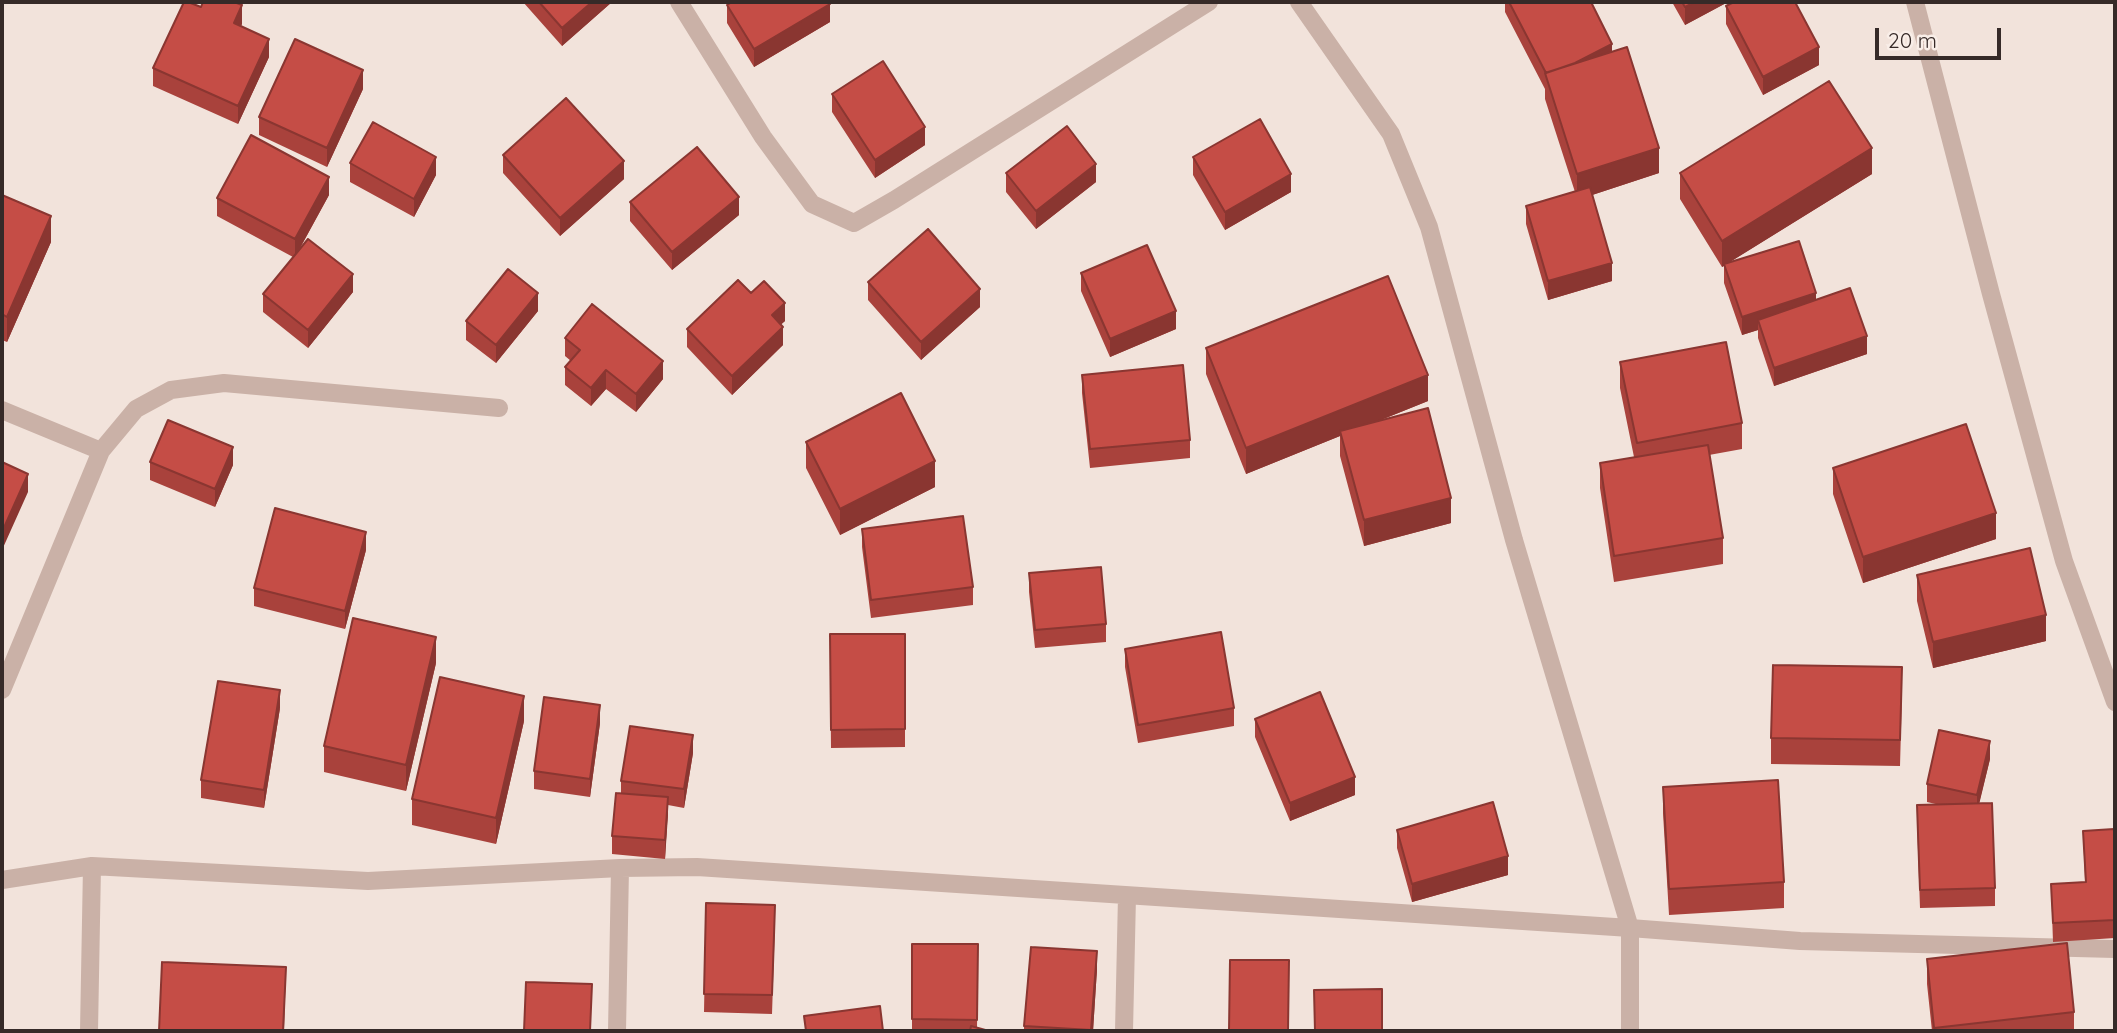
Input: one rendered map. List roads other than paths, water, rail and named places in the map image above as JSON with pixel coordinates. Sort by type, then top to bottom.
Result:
[{"type":"street","points":[[679,2],[763,137],[812,204],[854,223],[1209,2]]},
{"type":"street","points":[[1298,2],[1391,134],[1429,228],[1514,540],[1630,928],[1630,1031]]},
{"type":"street","points":[[1915,2],[2064,561],[2115,702]]},
{"type":"street","points":[[2,690],[101,451],[136,409],[171,390],[223,383],[499,408]]},
{"type":"street","points":[[2,410],[101,451]]},
{"type":"street","points":[[2,880],[92,866],[369,881],[620,868],[697,867],[1630,928],[1800,942],[2115,949]]},
{"type":"street","points":[[89,1031],[92,866]]},
{"type":"street","points":[[617,1031],[620,868]]},
{"type":"street","points":[[1124,1031],[1127,896]]}]
